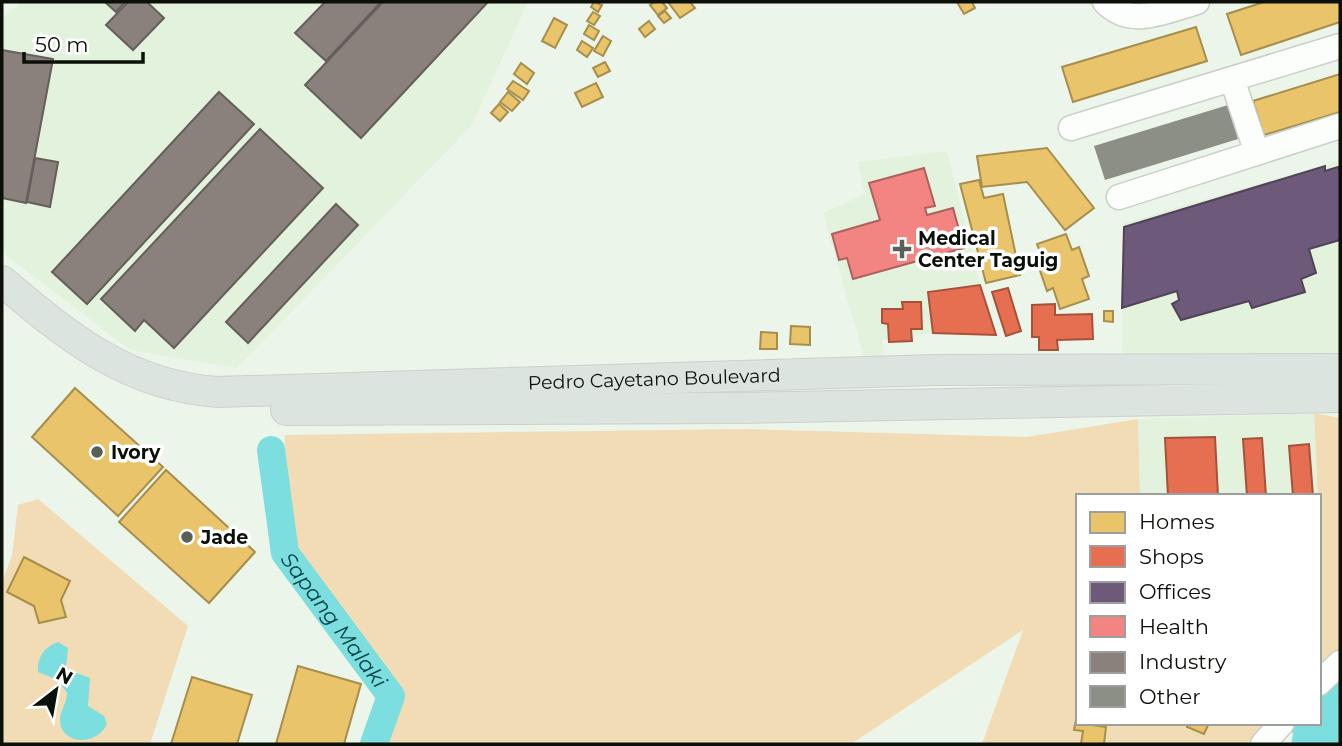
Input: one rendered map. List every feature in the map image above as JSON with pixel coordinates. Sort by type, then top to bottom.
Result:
[{"type":"main road","name":"Pedro Cayetano Boulevard","points":[[2,281],[113,364],[169,385],[199,391],[877,372],[1340,369]]},
{"type":"main road","name":"Pedro Cayetano Boulevard","points":[[2,302],[113,383],[147,397],[201,409],[878,405],[1340,397]]},
{"type":"main road","points":[[877,372],[878,405]]},
{"type":"street","points":[[1105,2],[1122,16],[1141,18],[1197,2]]},
{"type":"street","points":[[1071,128],[1340,46]]},
{"type":"street","points":[[1232,79],[1258,153]]},
{"type":"street","points":[[1119,197],[1340,126]]},
{"type":"street","points":[[1321,681],[1340,663]]},
{"type":"street","points":[[1263,744],[1280,725]]},
{"type":"shaded area","points":[[21,2],[528,2],[472,125],[237,368],[130,350],[2,252],[2,19]]},
{"type":"shaded area","name":"Medical Center Taguig","points":[[947,151],[980,285],[928,292],[933,333],[882,340],[884,356],[864,357],[823,213],[865,194],[858,162]]},
{"type":"shaded area","points":[[1340,160],[1340,355],[1122,355],[1124,223]]},
{"type":"shaded area","points":[[1314,413],[1318,494],[1140,494],[1138,419]]},
{"type":"shaded area","points":[[1314,413],[1340,418],[1340,652],[1321,671],[1321,494],[1318,494]]},
{"type":"shaded area","points":[[1138,419],[1140,494],[1076,494],[1076,725],[1266,725],[1246,744],[982,744],[1023,630],[851,744],[385,744],[400,692],[291,538],[284,496],[285,435],[748,429],[1027,437]]},
{"type":"shaded area","points":[[38,499],[188,626],[150,744],[2,744],[2,582],[12,556],[18,505]]},
{"type":"water","points":[[58,642],[68,648],[66,669],[90,678],[88,706],[104,716],[107,724],[96,736],[88,739],[80,740],[66,735],[60,720],[67,693],[58,680],[38,672],[42,653]]},
{"type":"water","points":[[1340,676],[1340,744],[1291,744],[1293,734],[1290,725],[1321,725],[1321,690]]},
{"type":"building: Homes","points":[[594,2],[602,5],[598,12],[591,7]]},
{"type":"building: Homes","points":[[662,2],[667,8],[658,15],[650,5]]},
{"type":"building: Homes","points":[[668,2],[690,2],[695,8],[680,18]]},
{"type":"building: Homes","points":[[957,2],[972,2],[975,8],[964,14]]},
{"type":"building: Homes","points":[[1264,2],[1340,2],[1340,22],[1241,55],[1227,14]]},
{"type":"building: Homes","points":[[665,11],[671,18],[664,23],[658,16]]},
{"type":"building: Homes","points":[[593,12],[600,16],[594,25],[587,21]]},
{"type":"building: Homes","points":[[554,18],[567,25],[555,48],[542,41]]},
{"type":"building: Homes","points":[[649,21],[655,29],[645,37],[639,29]]},
{"type":"building: Homes","points":[[589,25],[599,31],[594,40],[584,34]]},
{"type":"building: Homes","points":[[1196,27],[1207,61],[1073,102],[1062,67]]},
{"type":"building: Homes","points":[[603,36],[611,41],[603,56],[594,51]]},
{"type":"building: Homes","points":[[582,41],[593,48],[587,57],[577,50]]},
{"type":"building: Homes","points":[[605,62],[610,71],[598,77],[593,68]]},
{"type":"building: Homes","points":[[521,63],[534,73],[527,84],[514,74]]},
{"type":"building: Homes","points":[[1340,74],[1340,112],[1264,135],[1253,101]]},
{"type":"building: Homes","points":[[513,81],[529,91],[523,100],[507,89]]},
{"type":"building: Homes","points":[[596,83],[603,97],[582,107],[575,93]]},
{"type":"building: Homes","points":[[508,92],[520,102],[512,111],[500,102]]},
{"type":"building: Homes","points":[[499,104],[508,112],[500,121],[491,113]]},
{"type":"building: Homes","points":[[1047,148],[1094,208],[1065,230],[1027,182],[982,187],[977,156]]},
{"type":"building: Homes","points":[[979,180],[984,198],[1003,194],[1020,275],[986,283],[960,184]]},
{"type":"building: Homes","points":[[1066,234],[1072,250],[1079,247],[1089,276],[1082,279],[1089,299],[1060,309],[1053,288],[1047,291],[1037,262],[1043,260],[1037,244]]},
{"type":"building: Homes","points":[[1104,311],[1113,311],[1113,322],[1104,321]]},
{"type":"building: Homes","points":[[791,326],[810,327],[810,345],[790,344]]},
{"type":"building: Homes","points":[[761,332],[777,333],[777,349],[760,349]]},
{"type":"building: Homes","name":"Ivory","points":[[75,388],[163,467],[118,516],[32,437]]},
{"type":"building: Homes","name":"Jade","points":[[166,470],[255,552],[209,603],[119,522]]},
{"type":"building: Homes","points":[[24,557],[70,581],[61,600],[66,617],[39,623],[34,606],[7,592]]},
{"type":"building: Homes","points":[[298,666],[361,684],[344,744],[276,744]]},
{"type":"building: Homes","points":[[192,677],[252,695],[237,744],[171,744]]},
{"type":"building: Homes","points":[[1076,720],[1076,725],[1106,727],[1104,744],[1081,744],[1083,731],[1074,730]]},
{"type":"building: Homes","points":[[1188,725],[1208,725],[1204,734]]},
{"type":"building: Shops","points":[[980,285],[996,335],[933,333],[928,292]]},
{"type":"building: Shops","points":[[1008,288],[1021,331],[1006,336],[992,292]]},
{"type":"building: Shops","points":[[902,302],[921,302],[922,329],[911,329],[912,341],[889,342],[888,324],[882,323],[882,309],[903,309]]},
{"type":"building: Shops","points":[[1055,304],[1055,315],[1092,314],[1093,339],[1057,340],[1058,350],[1039,350],[1039,337],[1032,337],[1032,305]]},
{"type":"building: Shops","points":[[1215,437],[1218,494],[1168,494],[1165,438]]},
{"type":"building: Shops","points":[[1262,438],[1266,494],[1247,494],[1243,439]]},
{"type":"building: Shops","points":[[1309,444],[1313,494],[1293,494],[1289,446]]},
{"type":"building: Offices","points":[[1325,166],[1325,171],[1338,167],[1340,174],[1340,240],[1309,249],[1316,273],[1301,279],[1305,292],[1252,308],[1249,301],[1181,320],[1172,304],[1179,300],[1177,291],[1122,308],[1124,227]]},
{"type":"building: Health","points":[[924,168],[935,206],[925,208],[927,215],[953,208],[964,248],[853,279],[847,258],[839,260],[832,234],[880,220],[869,183]]},
{"type":"building: Industry","points":[[105,2],[125,2],[116,12]]},
{"type":"building: Industry","points":[[128,2],[147,2],[164,18],[133,50],[106,25]]},
{"type":"building: Industry","points":[[325,2],[381,2],[326,61],[295,33]]},
{"type":"building: Industry","points":[[383,2],[488,2],[361,138],[305,85]]},
{"type":"building: Industry","points":[[2,50],[53,59],[26,203],[2,198]]},
{"type":"building: Industry","points":[[219,92],[254,124],[87,304],[52,272]]},
{"type":"building: Industry","points":[[260,129],[323,188],[174,348],[144,320],[135,331],[101,299]]},
{"type":"building: Industry","points":[[35,158],[58,162],[50,207],[27,202]]},
{"type":"building: Industry","points":[[336,204],[358,225],[248,343],[226,322]]},
{"type":"building: Other","points":[[1228,105],[1238,139],[1105,180],[1094,146]]},
{"type":"waterway","name":"Sapang Malaki","points":[[271,450],[285,553],[391,696],[374,744]]},
{"type":"place","name":"Medical Center Taguig","points":[[902,249]]},
{"type":"place","name":"Ivory","points":[[97,452]]},
{"type":"place","name":"Jade","points":[[187,537]]}]
